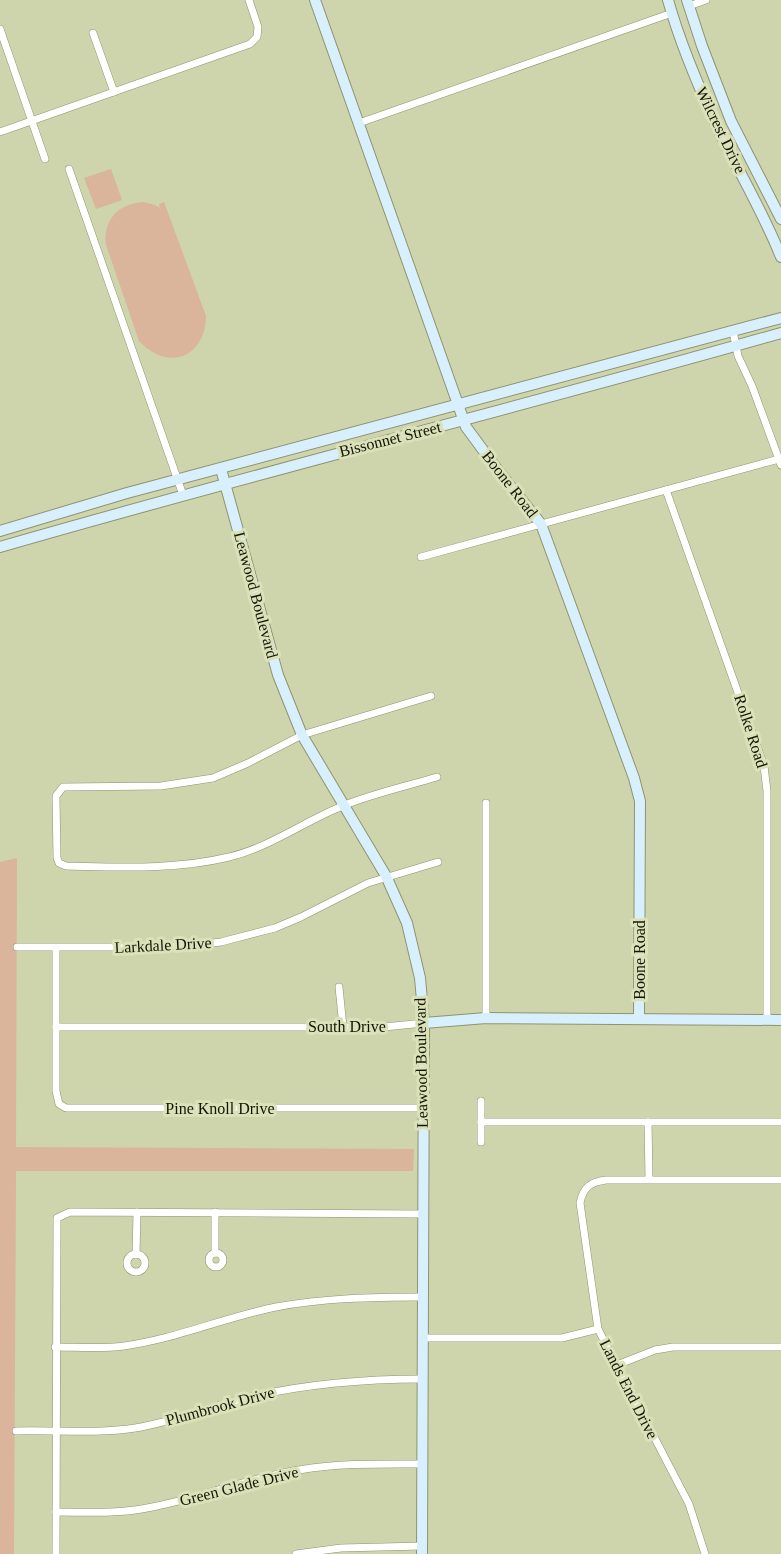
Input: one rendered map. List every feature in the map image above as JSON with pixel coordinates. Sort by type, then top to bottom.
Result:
[{"type":"street","points":[[0,132],[250,44],[257,37],[258,27],[249,0]]},
{"type":"street","name":"Boone Road","points":[[315,0],[463,420],[500,473],[541,524],[634,778],[640,801],[639,1018]]},
{"type":"street","name":"Wilcrest Drive","points":[[668,0],[718,129],[767,221],[781,257]]},
{"type":"street","points":[[688,3],[706,0]]},
{"type":"street","name":"Wilcrest Drive","points":[[688,3],[731,121],[780,216]]},
{"type":"street","points":[[359,123],[672,13],[681,11],[687,15],[698,42],[702,46]]},
{"type":"street","points":[[0,29],[45,159]]},
{"type":"street","points":[[93,33],[114,92]]},
{"type":"street","points":[[702,90],[717,86]]},
{"type":"street","points":[[732,154],[749,155]]},
{"type":"street","points":[[69,169],[183,495]]},
{"type":"street","points":[[767,221],[780,216]]},
{"type":"street","name":"Bissonnet Street","points":[[0,531],[179,480],[781,318]]},
{"type":"street","points":[[421,557],[666,490],[780,462],[735,346],[733,331]]},
{"type":"street","name":"Bissonnet Street","points":[[0,547],[225,483],[781,333]]},
{"type":"street","points":[[668,348],[671,364]]},
{"type":"street","name":"Leawood Boulevard","points":[[221,469],[278,675],[302,735],[386,876],[407,923],[420,978],[424,1023],[422,1550]]},
{"type":"street","name":"Rolke Road","points":[[666,490],[764,766],[767,791],[767,1020]]},
{"type":"street","points":[[69,510],[75,525]]},
{"type":"street","points":[[431,696],[302,735],[213,778],[161,786],[63,787],[56,796],[57,858],[66,866],[94,867],[182,865],[232,856],[271,842],[345,805],[437,777]]},
{"type":"street","points":[[486,803],[486,1018]]},
{"type":"street","name":"Larkdale Drive","points":[[17,947],[189,946],[220,942],[275,928],[368,883],[438,862]]},
{"type":"street","name":"Pine Knoll Drive","points":[[56,948],[56,1098],[59,1104],[66,1108],[422,1108]]},
{"type":"street","points":[[339,987],[343,1027]]},
{"type":"street","name":"South Drive","points":[[56,1027],[384,1027],[486,1018],[781,1020]]},
{"type":"street","points":[[481,1101],[481,1142]]},
{"type":"street","points":[[481,1122],[781,1122]]},
{"type":"street","points":[[648,1122],[649,1179],[781,1180]]},
{"type":"street","name":"Lands End Drive","points":[[649,1179],[606,1180],[591,1183],[585,1188],[580,1203],[598,1329],[688,1504],[705,1554]]},
{"type":"street","points":[[56,1554],[56,1226],[60,1215],[69,1212],[422,1214]]},
{"type":"street","points":[[136,1255],[137,1212]]},
{"type":"street","points":[[215,1212],[215,1253]]},
{"type":"street","points":[[55,1347],[124,1346],[259,1311],[311,1301],[357,1297],[422,1297]]},
{"type":"street","points":[[422,1338],[562,1338],[598,1329]]},
{"type":"street","points":[[617,1365],[655,1350],[673,1347],[781,1347]]},
{"type":"street","name":"Plumbrook Drive","points":[[16,1431],[106,1430],[137,1427],[254,1396],[320,1384],[423,1379]]},
{"type":"street","name":"Green Glade Drive","points":[[56,1512],[140,1510],[258,1478],[316,1467],[350,1464],[423,1464]]},
{"type":"street","points":[[296,1554],[358,1547],[422,1550]]},
{"type":"shaded area","points":[[111,169],[122,200],[96,209],[84,178]]},
{"type":"shaded area","points":[[143,202],[160,208],[159,204],[164,202],[206,316],[199,342],[192,351],[183,356],[173,358],[162,356],[150,351],[139,341],[106,245],[107,228],[114,215],[126,206]]},
{"type":"shaded area","points":[[17,858],[16,1147],[414,1149],[413,1171],[16,1171],[14,1554],[0,1554],[0,862]]}]
